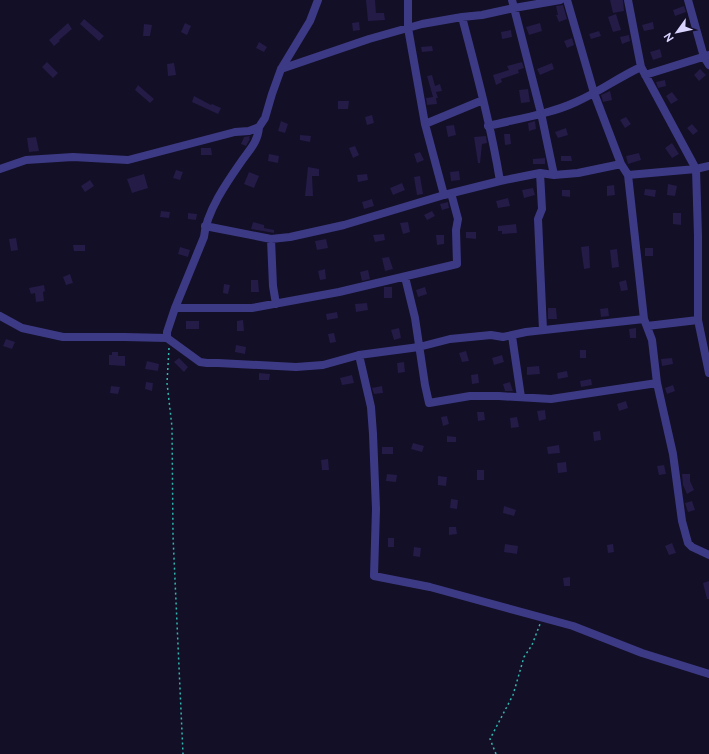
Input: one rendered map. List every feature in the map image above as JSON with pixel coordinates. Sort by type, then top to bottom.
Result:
[{"type":"street","points":[[168,339],[168,332],[175,308],[204,237],[205,226],[225,185],[258,137],[259,127],[265,118],[281,69],[310,21],[318,0]]},
{"type":"street","points":[[175,308],[252,308],[339,292],[457,264],[456,230],[458,219],[447,194],[425,124],[408,28],[408,0]]},
{"type":"street","points":[[281,69],[369,39],[408,28],[462,17],[482,16],[513,4],[560,0]]},
{"type":"street","points":[[567,0],[594,93],[621,164],[628,174],[645,322],[652,340],[657,383],[673,454],[682,521],[688,544],[709,555]]},
{"type":"street","points":[[628,0],[643,71],[696,169],[698,320],[709,373]]},
{"type":"street","points":[[688,0],[709,65]]},
{"type":"street","points":[[513,4],[541,113],[554,175]]},
{"type":"street","points":[[462,17],[495,150],[500,181]]},
{"type":"street","points":[[488,126],[575,103],[624,75],[706,56]]},
{"type":"street","points":[[425,124],[483,100]]},
{"type":"street","points":[[0,169],[26,160],[73,157],[128,160],[236,132],[249,131],[259,127]]},
{"type":"street","points":[[205,226],[270,239],[290,237],[344,225],[447,194],[500,181],[540,173],[554,175],[621,164]]},
{"type":"street","points":[[628,174],[696,169],[709,166]]},
{"type":"street","points":[[540,173],[542,209],[538,219],[543,330]]},
{"type":"street","points":[[270,239],[273,286],[276,304]]},
{"type":"street","points":[[405,277],[415,318],[429,403],[470,396],[551,399],[657,383]]},
{"type":"street","points":[[0,316],[22,328],[63,337],[168,339],[200,362],[296,367],[323,365],[359,355],[419,347],[450,339],[491,335],[503,337],[543,330],[645,322],[698,320]]},
{"type":"street","points":[[512,336],[521,397]]},
{"type":"street","points":[[359,355],[371,407],[376,510],[374,576],[430,586],[573,626],[642,654],[709,674]]},
{"type":"path","points":[[168,339],[167,383],[172,427],[173,536],[183,754]]},
{"type":"path","points":[[496,754],[490,739],[513,695],[524,657],[532,645],[542,618]]},
{"type":"building","points":[[366,0],[375,0],[376,13],[384,13],[385,20],[368,21]]},
{"type":"building","points":[[610,0],[623,0],[624,11],[613,13]]},
{"type":"building","points":[[563,5],[567,19],[559,22],[556,15],[558,15],[556,6]]},
{"type":"building","points":[[684,6],[686,12],[675,16],[673,10]]},
{"type":"building","points":[[616,14],[621,30],[613,32],[608,17]]},
{"type":"building","points":[[84,19],[104,36],[99,41],[80,24]]},
{"type":"building","points":[[359,22],[360,30],[353,31],[352,23]]},
{"type":"building","points":[[653,22],[654,29],[644,31],[642,25]]},
{"type":"building","points":[[68,23],[72,29],[54,46],[49,40]]},
{"type":"building","points":[[185,23],[191,26],[187,35],[181,32]]},
{"type":"building","points":[[540,23],[542,31],[529,35],[526,27]]},
{"type":"building","points":[[144,24],[152,25],[150,36],[143,36]]},
{"type":"building","points":[[511,30],[512,37],[502,39],[501,32]]},
{"type":"building","points":[[599,31],[601,36],[591,39],[589,34]]},
{"type":"building","points":[[629,35],[630,41],[622,44],[620,37]]},
{"type":"building","points":[[572,38],[574,45],[567,48],[564,41]]},
{"type":"building","points":[[259,42],[267,47],[264,52],[256,48]]},
{"type":"building","points":[[432,46],[433,51],[422,52],[421,47]]},
{"type":"building","points":[[660,49],[662,57],[653,60],[650,52]]},
{"type":"building","points":[[47,62],[58,73],[53,78],[42,67]]},
{"type":"building","points":[[522,62],[524,68],[518,70],[519,73],[501,79],[502,82],[496,85],[493,75],[509,70],[507,66]]},
{"type":"building","points":[[174,63],[176,75],[168,76],[167,64]]},
{"type":"building","points":[[552,63],[554,69],[540,75],[537,69]]},
{"type":"building","points":[[700,69],[706,75],[699,81],[694,75]]},
{"type":"building","points":[[432,75],[435,86],[440,84],[442,91],[436,92],[438,98],[436,98],[437,104],[427,105],[426,98],[433,97],[427,76]]},
{"type":"building","points":[[665,80],[666,86],[658,88],[656,82]]},
{"type":"building","points":[[138,85],[154,99],[150,103],[135,90]]},
{"type":"building","points":[[528,89],[530,102],[521,103],[519,90]]},
{"type":"building","points":[[610,91],[612,100],[603,102],[601,95]]},
{"type":"building","points":[[672,92],[678,100],[671,104],[666,96]]},
{"type":"building","points":[[194,96],[211,105],[212,104],[221,108],[218,114],[192,102]]},
{"type":"building","points":[[338,101],[349,101],[348,109],[338,109]]},
{"type":"building","points":[[372,115],[374,123],[367,125],[365,117]]},
{"type":"building","points":[[626,117],[631,124],[625,128],[620,120]]},
{"type":"building","points":[[281,121],[288,124],[285,133],[278,131]]},
{"type":"building","points":[[535,121],[536,129],[529,131],[528,123]]},
{"type":"building","points":[[692,124],[698,131],[693,135],[687,128]]},
{"type":"building","points":[[454,125],[456,135],[448,137],[446,126]]},
{"type":"building","points":[[566,128],[568,135],[558,138],[555,132]]},
{"type":"building","points":[[504,134],[510,134],[511,144],[505,145]]},
{"type":"building","points":[[300,135],[311,136],[310,142],[300,140]]},
{"type":"building","points":[[250,136],[246,146],[241,144],[244,137]]},
{"type":"building","points":[[486,136],[487,143],[482,144],[480,163],[478,163],[474,137]]},
{"type":"building","points":[[36,137],[39,151],[29,152],[27,138]]},
{"type":"building","points":[[672,143],[679,154],[672,158],[665,148]]},
{"type":"building","points":[[355,146],[359,155],[353,158],[349,148]]},
{"type":"building","points":[[201,148],[211,148],[212,155],[201,155]]},
{"type":"building","points":[[420,152],[424,160],[417,163],[414,154]]},
{"type":"building","points":[[639,153],[641,160],[628,164],[626,156]]},
{"type":"building","points":[[269,154],[279,156],[278,163],[268,161]]},
{"type":"building","points":[[561,156],[571,156],[572,161],[561,161]]},
{"type":"building","points":[[545,158],[545,164],[533,164],[533,159]]},
{"type":"building","points":[[308,167],[319,169],[319,176],[312,176],[313,196],[305,196]]},
{"type":"building","points":[[176,170],[183,172],[180,180],[173,178]]},
{"type":"building","points":[[459,171],[460,180],[451,181],[450,172]]},
{"type":"building","points":[[249,172],[259,176],[254,188],[244,184]]},
{"type":"building","points":[[144,174],[148,188],[132,193],[127,179]]},
{"type":"building","points":[[367,174],[368,180],[358,182],[357,175]]},
{"type":"building","points":[[420,176],[423,194],[417,195],[414,177]]},
{"type":"building","points":[[90,180],[94,186],[85,192],[81,186]]},
{"type":"building","points":[[402,183],[405,190],[393,195],[390,188]]},
{"type":"building","points":[[668,184],[677,186],[675,196],[667,195]]},
{"type":"building","points":[[614,185],[615,195],[607,196],[607,186]]},
{"type":"building","points":[[533,188],[535,195],[524,198],[522,190]]},
{"type":"building","points":[[645,189],[656,190],[655,197],[644,195]]},
{"type":"building","points":[[562,190],[570,190],[570,197],[562,196]]},
{"type":"building","points":[[508,198],[510,206],[498,208],[496,201]]},
{"type":"building","points":[[372,199],[374,206],[364,209],[362,202]]},
{"type":"building","points":[[448,202],[449,208],[442,210],[440,204]]},
{"type":"building","points":[[161,211],[170,212],[169,218],[160,217]]},
{"type":"building","points":[[432,211],[435,216],[427,220],[424,215]]},
{"type":"building","points":[[188,213],[197,214],[196,220],[188,219]]},
{"type":"building","points":[[673,213],[681,213],[681,225],[673,224]]},
{"type":"building","points":[[253,222],[264,225],[264,228],[274,230],[274,233],[251,229]]},
{"type":"building","points":[[408,222],[410,232],[403,234],[400,223]]},
{"type":"building","points":[[516,224],[517,233],[502,234],[502,231],[498,231],[498,226]]},
{"type":"building","points":[[466,232],[476,232],[476,239],[466,238]]},
{"type":"building","points":[[384,234],[385,240],[375,242],[373,235]]},
{"type":"building","points":[[436,235],[444,235],[444,244],[437,245]]},
{"type":"building","points":[[16,238],[18,250],[11,251],[9,239]]},
{"type":"building","points":[[326,239],[328,248],[317,250],[315,241]]},
{"type":"building","points":[[73,245],[85,245],[85,251],[74,251]]},
{"type":"building","points":[[589,246],[590,268],[584,269],[581,247]]},
{"type":"building","points":[[180,247],[190,250],[188,257],[178,254]]},
{"type":"building","points":[[645,248],[653,248],[653,256],[645,256]]},
{"type":"building","points":[[617,249],[619,267],[612,268],[610,250]]},
{"type":"building","points":[[389,257],[393,269],[385,271],[382,258]]},
{"type":"building","points":[[325,269],[326,279],[320,280],[318,271]]},
{"type":"building","points":[[368,270],[370,279],[362,281],[360,272]]},
{"type":"building","points":[[70,274],[73,283],[66,285],[63,277]]},
{"type":"building","points":[[251,280],[258,280],[259,292],[251,292]]},
{"type":"building","points":[[626,280],[628,290],[621,291],[619,282]]},
{"type":"building","points":[[224,284],[230,285],[228,294],[223,293]]},
{"type":"building","points":[[44,285],[44,301],[36,302],[35,293],[31,294],[29,288]]},
{"type":"building","points":[[384,287],[392,287],[392,298],[384,298]]},
{"type":"building","points":[[425,287],[427,294],[418,297],[416,290]]},
{"type":"building","points":[[367,303],[368,310],[356,312],[355,304]]},
{"type":"building","points":[[548,308],[556,308],[557,319],[548,319]]},
{"type":"building","points":[[608,308],[609,316],[601,317],[600,309]]},
{"type":"building","points":[[337,312],[338,318],[327,320],[326,314]]},
{"type":"building","points":[[243,320],[244,331],[237,331],[237,321]]},
{"type":"building","points":[[186,321],[199,321],[199,329],[186,329]]},
{"type":"building","points":[[399,328],[401,338],[394,340],[391,330]]},
{"type":"building","points":[[636,328],[636,338],[630,338],[629,329]]},
{"type":"building","points":[[334,333],[336,342],[330,343],[328,334]]},
{"type":"building","points":[[6,339],[15,342],[12,349],[3,346]]},
{"type":"building","points":[[236,345],[246,347],[245,354],[235,352]]},
{"type":"building","points":[[580,350],[586,350],[586,358],[580,358]]},
{"type":"building","points":[[466,351],[469,361],[462,362],[459,353]]},
{"type":"building","points":[[112,352],[118,352],[118,356],[125,356],[125,366],[109,365],[109,355],[112,355]]},
{"type":"building","points":[[502,355],[504,362],[494,365],[492,358]]},
{"type":"building","points":[[179,358],[188,367],[184,372],[174,362]]},
{"type":"building","points":[[672,358],[673,364],[662,366],[661,359]]},
{"type":"building","points":[[147,361],[159,364],[158,371],[145,369]]},
{"type":"building","points":[[404,362],[405,372],[398,373],[397,363]]},
{"type":"building","points":[[539,366],[540,374],[527,375],[527,367]]},
{"type":"building","points":[[567,371],[568,377],[558,379],[557,373]]},
{"type":"building","points":[[259,373],[270,374],[269,380],[259,380]]},
{"type":"building","points":[[478,374],[479,383],[472,384],[471,375]]},
{"type":"building","points":[[352,375],[354,383],[342,385],[340,378]]},
{"type":"building","points":[[591,379],[592,385],[581,387],[580,381]]},
{"type":"building","points":[[146,382],[153,383],[152,391],[145,389]]},
{"type":"building","points":[[510,382],[513,391],[505,391],[503,384]]},
{"type":"building","points":[[673,385],[675,391],[667,394],[665,388]]},
{"type":"building","points":[[111,386],[120,387],[118,394],[110,393]]},
{"type":"building","points":[[382,386],[383,393],[374,394],[372,388]]},
{"type":"building","points":[[626,401],[628,408],[619,411],[617,404]]},
{"type":"building","points":[[545,410],[546,419],[539,421],[537,411]]},
{"type":"building","points":[[477,412],[484,412],[485,420],[478,421]]},
{"type":"building","points":[[447,416],[449,424],[443,426],[441,417]]},
{"type":"building","points":[[517,417],[519,427],[511,428],[510,418]]},
{"type":"building","points":[[600,431],[601,440],[594,441],[593,432]]},
{"type":"building","points":[[447,436],[456,437],[456,442],[447,442]]},
{"type":"building","points":[[413,443],[424,446],[422,452],[411,449]]},
{"type":"building","points":[[559,445],[560,453],[548,454],[547,447]]},
{"type":"building","points":[[382,447],[393,447],[393,454],[382,454]]},
{"type":"building","points":[[328,459],[329,470],[322,470],[321,460]]},
{"type":"building","points":[[566,462],[567,472],[558,473],[557,463]]},
{"type":"building","points":[[664,465],[666,474],[659,475],[657,466]]},
{"type":"building","points":[[477,470],[484,470],[484,480],[477,480]]},
{"type":"building","points":[[387,474],[397,475],[396,482],[386,481]]},
{"type":"building","points":[[682,474],[690,474],[690,481],[694,490],[687,494],[683,485]]},
{"type":"building","points":[[438,476],[447,477],[446,486],[438,485]]},
{"type":"building","points":[[451,499],[458,500],[457,509],[450,508]]},
{"type":"building","points":[[692,501],[695,510],[688,512],[685,503]]},
{"type":"building","points":[[504,506],[516,510],[514,516],[503,513]]},
{"type":"building","points":[[449,527],[456,527],[457,534],[449,535]]},
{"type":"building","points":[[388,538],[394,538],[394,547],[388,547]]},
{"type":"building","points":[[672,543],[676,553],[669,555],[665,546]]},
{"type":"building","points":[[505,544],[518,546],[517,554],[504,552]]},
{"type":"building","points":[[613,544],[614,552],[608,553],[607,545]]},
{"type":"building","points":[[414,547],[421,548],[420,557],[413,556]]},
{"type":"building","points":[[570,577],[570,586],[564,586],[563,578]]},
{"type":"building","points":[[709,581],[709,599],[707,599],[703,583]]}]
